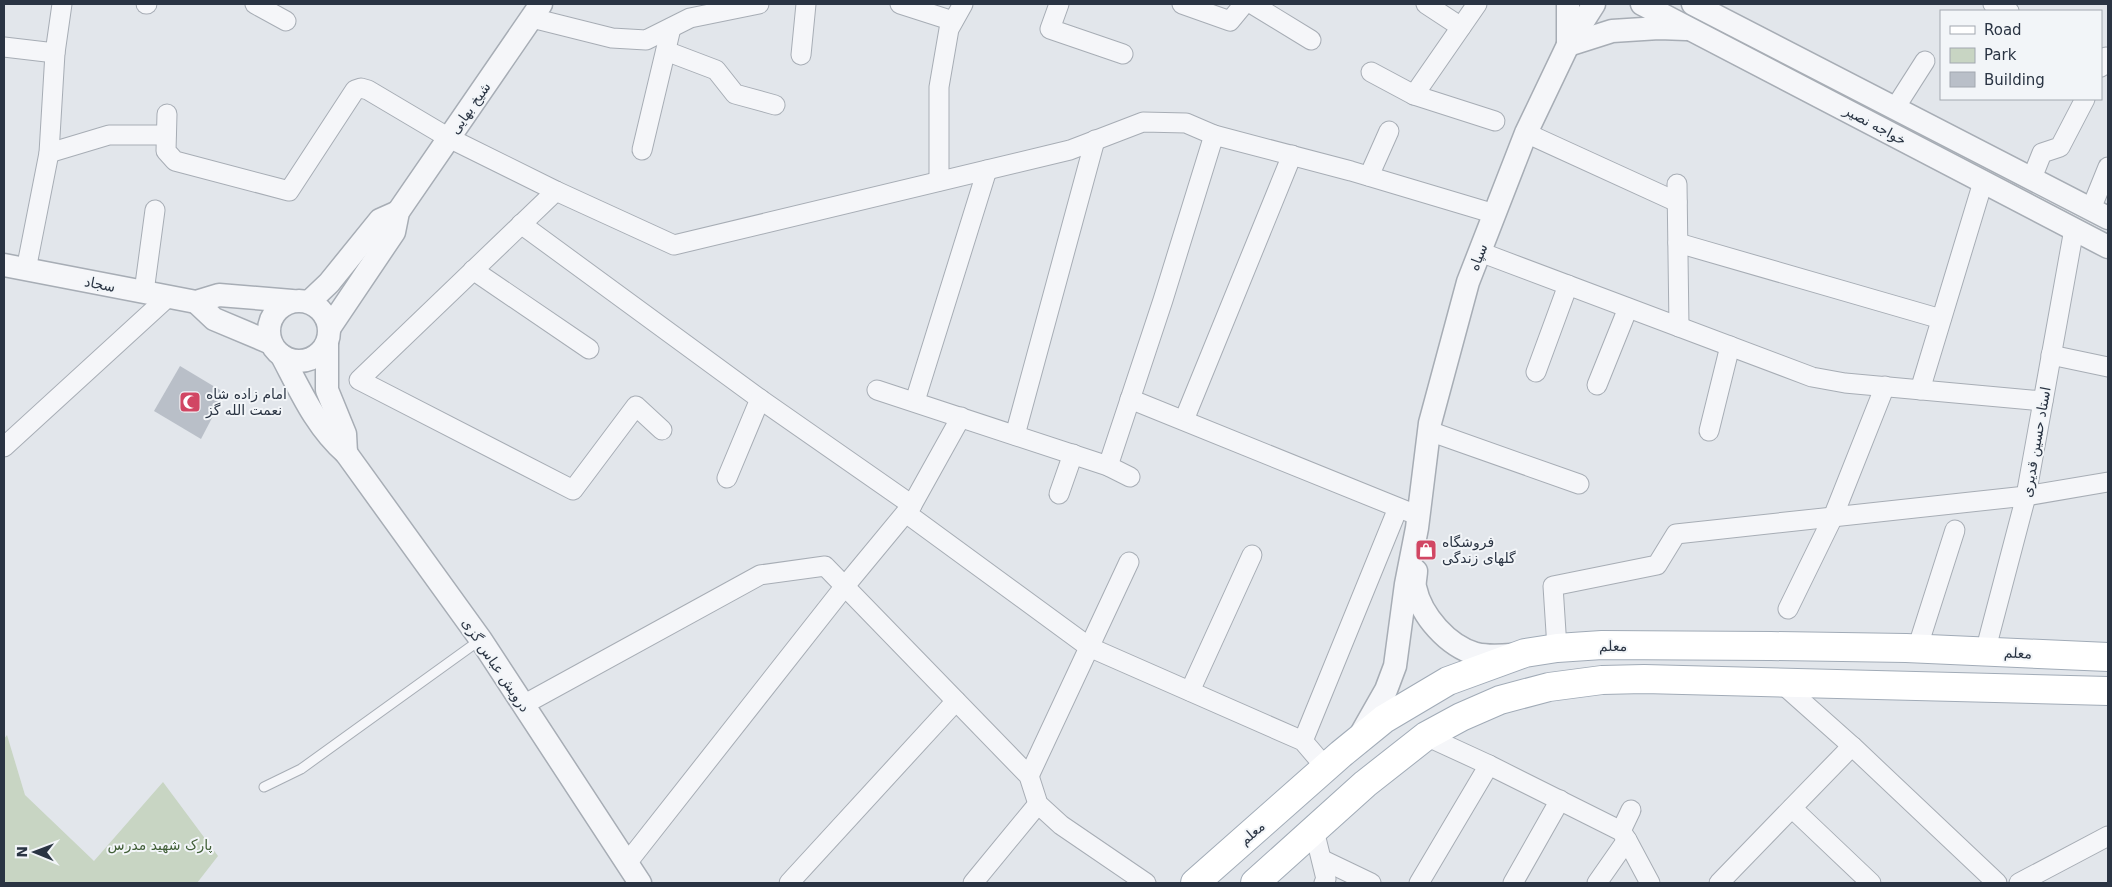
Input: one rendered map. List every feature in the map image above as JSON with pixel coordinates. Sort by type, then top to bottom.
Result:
[{"type":"main road","name":"معلم","points":[[1195,883],[1357,740],[1384,719],[1448,681],[1525,654],[1557,648],[1612,645],[1912,648],[2108,657]]},
{"type":"main road","points":[[1814,684],[1838,673],[1882,672],[1895,666],[1912,648]]},
{"type":"main road","points":[[1903,686],[1916,672],[1975,668],[1982,652]]},
{"type":"main road","points":[[1255,883],[1364,784],[1426,736],[1460,717],[1500,700],[1574,683],[1644,679],[1779,681],[1814,684],[2108,691]]},
{"type":"street","points":[[26,270],[49,153],[56,52],[62,4]]},
{"type":"street","points":[[255,4],[286,21]]},
{"type":"street","points":[[800,55],[806,4]]},
{"type":"street","points":[[900,4],[953,21]]},
{"type":"street","points":[[939,181],[939,87],[949,30],[963,4]]},
{"type":"street","points":[[1059,4],[1050,29],[1123,54]]},
{"type":"street","points":[[1182,4],[1230,21],[1244,4]]},
{"type":"street","points":[[1252,4],[1311,40]]},
{"type":"street","points":[[1426,4],[1461,27]]},
{"type":"street","points":[[1414,95],[1477,4]]},
{"type":"street","points":[[1568,4],[1568,45],[1612,31],[1659,28],[1692,30]]},
{"type":"street","name":"سپاه","points":[[1418,522],[1429,431],[1468,282],[1526,133],[1568,45],[1594,4]]},
{"type":"street","name":"خواجه نصیر","points":[[1642,4],[2108,247]]},
{"type":"street","name":"خواجه نصیر","points":[[1693,4],[2100,213]]},
{"type":"street","points":[[1993,4],[2007,10]]},
{"type":"street","points":[[537,11],[612,38],[646,40],[690,18],[751,5]]},
{"type":"street","name":"شیخ بهایی","points":[[328,336],[394,232],[398,212],[537,11]]},
{"type":"street","points":[[642,150],[671,28]]},
{"type":"street","points":[[4,47],[56,52]]},
{"type":"street","points":[[666,51],[716,70],[735,94],[775,105]]},
{"type":"street","points":[[1895,108],[1925,61]]},
{"type":"street","points":[[1371,72],[1414,95],[1495,121]]},
{"type":"street","points":[[167,114],[166,152],[175,161],[289,191],[355,90],[361,88],[368,90],[449,138],[556,191],[674,245],[1070,150],[1143,122],[1186,123],[1214,135],[1369,176],[1494,214]]},
{"type":"street","points":[[1847,110],[1858,89]]},
{"type":"street","points":[[2032,178],[2042,153],[2060,146],[2084,100]]},
{"type":"street","points":[[1369,176],[1388,131]]},
{"type":"street","points":[[1526,133],[1677,193],[1679,327]]},
{"type":"street","points":[[49,153],[109,135],[166,136]]},
{"type":"street","points":[[1108,466],[1214,135]]},
{"type":"street","points":[[1015,435],[1095,140]]},
{"type":"street","points":[[1184,420],[1292,155]]},
{"type":"street","points":[[2100,213],[2108,167]]},
{"type":"street","points":[[914,401],[986,170]]},
{"type":"street","points":[[1920,390],[1983,182]]},
{"type":"street","points":[[556,191],[359,380],[573,490],[636,406],[662,430]]},
{"type":"street","points":[[144,292],[155,210]]},
{"type":"street","name":"شیخ بهایی","points":[[300,301],[329,283],[380,220],[398,212]]},
{"type":"street","points":[[521,224],[909,509],[1089,647],[1302,741],[1326,768]]},
{"type":"street","name":"استاد حسین قدیری","points":[[1982,652],[2026,496],[2074,229]]},
{"type":"street","points":[[1678,243],[1942,319]]},
{"type":"street","points":[[1480,252],[1812,378],[2043,401]]},
{"type":"street","name":"سجاد","points":[[4,265],[196,302],[219,295],[300,301]]},
{"type":"street","points":[[473,270],[589,349]]},
{"type":"street","points":[[1536,372],[1568,285]]},
{"type":"street","points":[[4,446],[168,297]]},
{"type":"street","points":[[196,302],[214,319],[299,362],[316,357],[328,336],[323,311],[300,301],[277,310],[270,326],[277,350]]},
{"type":"street","points":[[1597,385],[1628,308]]},
{"type":"street","name":"درویش عباس گزی","points":[[328,336],[327,390],[345,434],[346,452]]},
{"type":"street","points":[[1709,431],[1730,346]]},
{"type":"street","name":"درویش عباس گزی","points":[[277,350],[309,408],[333,441],[346,452],[480,640],[640,883]]},
{"type":"street","points":[[2051,355],[2108,368]]},
{"type":"street","points":[[1788,610],[1833,517],[1885,386]]},
{"type":"street","points":[[877,390],[1108,466],[1130,477]]},
{"type":"street","points":[[727,478],[760,399]]},
{"type":"street","points":[[1130,399],[1398,508],[1418,522]]},
{"type":"street","points":[[627,863],[845,586],[909,509],[961,417]]},
{"type":"street","points":[[1429,431],[1579,484]]},
{"type":"street","points":[[1059,494],[1073,454]]},
{"type":"street","points":[[1557,648],[1553,586],[1657,565],[1676,534],[2026,496],[2108,482]]},
{"type":"street","points":[[1302,741],[1398,508]]},
{"type":"street","points":[[1418,522],[1415,586],[1423,606],[1436,627],[1455,643],[1476,654],[1494,656],[1525,654]]},
{"type":"street","points":[[1357,740],[1386,690],[1395,666],[1406,584],[1418,522]]},
{"type":"street","points":[[1912,648],[1955,530]]},
{"type":"street","points":[[1190,691],[1252,555]]},
{"type":"street","points":[[1029,776],[1129,562]]},
{"type":"street","points":[[523,705],[760,575],[825,566],[1029,776],[1038,804],[1061,825],[1146,883]]},
{"type":"street","points":[[1779,681],[1852,746],[1997,883]]},
{"type":"street","points":[[789,883],[956,700]]},
{"type":"street","points":[[1426,736],[1560,800],[1624,836],[1650,883]]},
{"type":"street","points":[[1719,883],[1852,746]]},
{"type":"street","points":[[1420,883],[1489,765]]},
{"type":"street","points":[[1513,883],[1560,800]]},
{"type":"street","points":[[973,883],[1038,804]]},
{"type":"street","points":[[1792,808],[1871,883]]},
{"type":"street","points":[[1597,883],[1624,836],[1631,810]]},
{"type":"street","points":[[1314,830],[1323,860],[1326,879],[1324,883]]},
{"type":"street","points":[[2019,883],[2108,836]]},
{"type":"street","points":[[1323,860],[1370,883]]},
{"type":"lane","points":[[264,787],[301,769],[480,640]]},
{"type":"green space","name":"پارک شهید مدرس","points":[[7,735],[25,795],[94,861],[163,782],[218,856],[197,883],[4,883],[4,739]]},
{"type":"building","name":"امام زاده شاه نعمت الله گز","points":[[180,366],[225,393],[201,439],[154,411]]},
{"type":"place","name":"امام زاده شاه نعمت الله گز","points":[[190,402]]},
{"type":"place","name":"فروشگاه گلهای زندگی","points":[[1426,550]]}]
